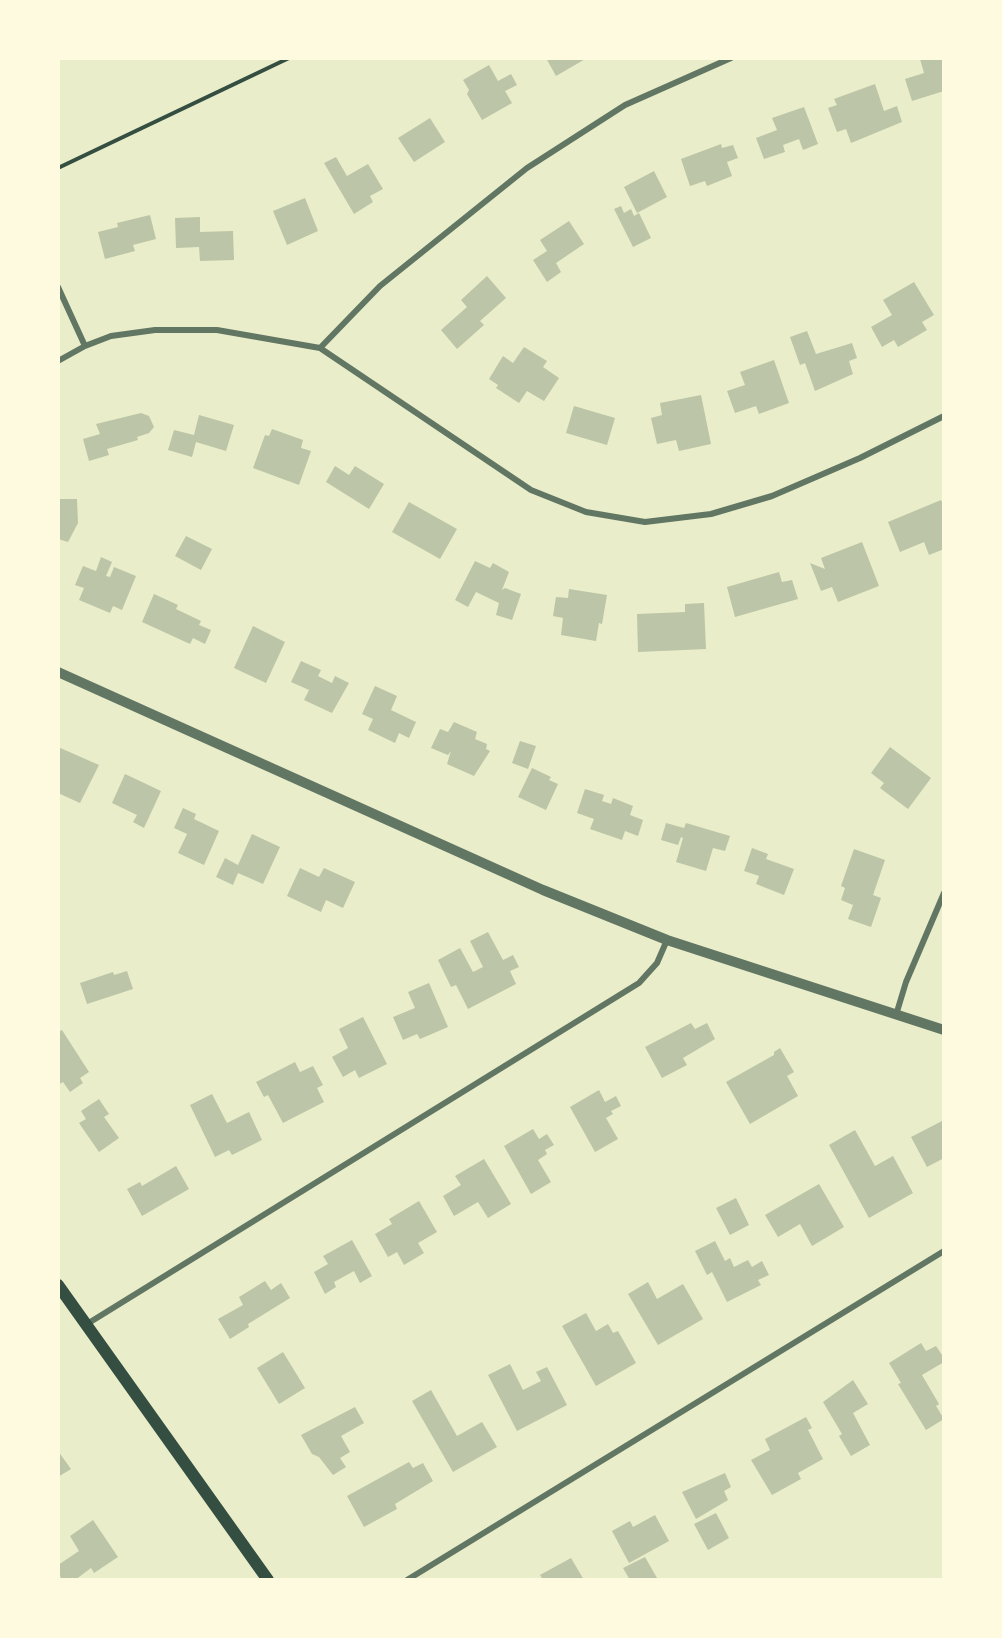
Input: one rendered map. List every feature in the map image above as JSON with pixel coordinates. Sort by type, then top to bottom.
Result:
[{"type":"main road","points":[[58,1285],[268,1580]]},
{"type":"street","points":[[321,348],[380,286],[527,168],[625,105],[731,58]]},
{"type":"street","points":[[58,287],[85,346]]},
{"type":"street","points":[[58,361],[85,346],[111,336],[155,330],[217,330],[321,348],[531,490],[586,512],[645,522],[711,514],[772,495],[860,458],[944,416]]},
{"type":"street","points":[[58,672],[543,890],[667,940],[944,1030]]},
{"type":"street","points":[[896,1015],[906,982],[944,893]]},
{"type":"street","points":[[87,1324],[639,983],[657,963],[667,940]]},
{"type":"street","points":[[407,1580],[944,1251]]},
{"type":"path","points":[[58,168],[289,58]]},
{"type":"building","points":[[546,58],[587,58],[556,76]]},
{"type":"building","points":[[944,58],[944,91],[912,101],[905,79],[924,73],[920,59]]},
{"type":"building","points":[[489,65],[498,81],[511,74],[517,85],[505,91],[512,103],[482,120],[467,94],[469,90],[463,80]]},
{"type":"building","points":[[875,84],[884,111],[897,106],[902,122],[851,143],[846,129],[837,132],[828,108],[837,105],[834,99]]},
{"type":"building","points":[[804,107],[818,144],[803,150],[799,139],[783,145],[785,152],[764,159],[756,138],[777,130],[772,118]]},
{"type":"building","points":[[430,118],[445,142],[414,162],[398,138]]},
{"type":"building","points":[[721,144],[722,148],[733,145],[738,158],[727,162],[732,176],[707,186],[705,181],[690,186],[681,159]]},
{"type":"building","points":[[336,157],[347,176],[368,164],[383,189],[370,196],[373,202],[354,214],[324,163]]},
{"type":"building","points":[[654,171],[667,197],[637,213],[624,187]]},
{"type":"building","points":[[305,198],[318,231],[287,245],[273,211]]},
{"type":"building","points":[[621,206],[624,213],[631,209],[634,216],[639,213],[651,238],[633,247],[614,209]]},
{"type":"building","points":[[150,215],[156,239],[133,245],[135,251],[105,259],[98,232],[118,227],[117,223]]},
{"type":"building","points":[[200,217],[200,232],[233,231],[234,260],[200,261],[199,247],[176,248],[175,218]]},
{"type":"building","points":[[569,221],[584,244],[556,263],[561,272],[547,282],[533,260],[547,251],[540,240]]},
{"type":"building","points":[[487,276],[506,298],[480,321],[484,325],[457,349],[441,330],[467,307],[461,300]]},
{"type":"building","points":[[914,282],[934,315],[922,322],[927,330],[898,347],[894,340],[882,347],[871,327],[892,315],[883,300]]},
{"type":"building","points":[[807,331],[816,354],[852,343],[857,358],[849,361],[853,374],[815,391],[805,363],[800,365],[790,337]]},
{"type":"building","points":[[524,347],[547,361],[543,367],[559,378],[544,401],[527,391],[519,403],[496,388],[498,385],[489,379],[503,356],[513,363]]},
{"type":"building","points":[[774,360],[789,403],[759,414],[756,406],[735,413],[727,391],[745,385],[740,372]]},
{"type":"building","points":[[701,395],[711,444],[679,451],[676,440],[657,444],[651,418],[662,415],[660,403]]},
{"type":"building","points":[[574,406],[615,418],[607,445],[566,433]]},
{"type":"building","points":[[141,413],[149,416],[154,427],[149,433],[137,437],[138,440],[107,449],[109,455],[89,461],[83,439],[100,434],[96,424]]},
{"type":"building","points":[[199,415],[234,425],[226,451],[196,442],[192,457],[168,450],[174,430],[194,435]]},
{"type":"building","points":[[272,429],[303,440],[301,448],[311,451],[299,485],[253,468],[265,435],[269,436]]},
{"type":"building","points":[[335,466],[349,475],[355,466],[384,484],[369,509],[326,482]]},
{"type":"building","points":[[58,499],[77,499],[78,523],[68,542],[58,539]]},
{"type":"building","points":[[941,500],[944,507],[944,549],[929,555],[924,542],[900,552],[888,522]]},
{"type":"building","points":[[409,502],[457,529],[440,559],[392,532]]},
{"type":"building","points":[[186,536],[212,549],[201,570],[175,556]]},
{"type":"building","points":[[862,542],[879,586],[838,602],[832,587],[821,591],[810,563],[825,569],[821,558]]},
{"type":"building","points":[[101,557],[112,562],[106,576],[110,577],[114,567],[136,576],[122,610],[113,606],[110,613],[79,600],[84,588],[75,585],[83,566],[96,571]]},
{"type":"building","points":[[475,561],[490,568],[493,563],[509,572],[502,590],[505,588],[521,594],[512,620],[496,615],[499,603],[476,592],[468,607],[455,600]]},
{"type":"building","points":[[779,572],[782,582],[792,580],[798,599],[735,617],[727,587]]},
{"type":"building","points":[[569,589],[607,595],[602,624],[599,623],[596,641],[561,635],[563,618],[553,616],[556,597],[568,598]]},
{"type":"building","points":[[154,594],[178,605],[176,609],[201,621],[199,625],[211,630],[205,644],[193,638],[190,644],[142,622]]},
{"type":"building","points":[[704,603],[706,649],[638,652],[637,614],[685,612],[685,604]]},
{"type":"building","points":[[253,626],[285,642],[266,683],[234,668]]},
{"type":"building","points":[[301,661],[321,670],[318,676],[332,683],[335,676],[349,683],[332,713],[304,700],[309,690],[291,682]]},
{"type":"building","points":[[375,686],[397,696],[391,710],[416,722],[409,738],[399,733],[395,743],[368,730],[373,719],[362,714]]},
{"type":"building","points":[[454,722],[477,732],[475,739],[487,744],[486,749],[490,751],[474,776],[447,764],[451,751],[448,755],[431,748],[440,729],[448,732]]},
{"type":"building","points":[[520,741],[536,746],[528,769],[512,763]]},
{"type":"building","points":[[58,747],[99,765],[80,803],[58,793]]},
{"type":"building","points":[[890,747],[931,778],[908,809],[880,788],[884,783],[871,773]]},
{"type":"building","points":[[532,768],[551,777],[549,780],[558,784],[546,810],[518,797]]},
{"type":"building","points":[[125,774],[161,791],[144,828],[133,822],[137,815],[112,803]]},
{"type":"building","points":[[585,789],[604,795],[602,801],[611,804],[613,798],[633,806],[630,815],[643,820],[638,836],[625,831],[622,840],[590,829],[594,819],[577,813]]},
{"type":"building","points":[[183,808],[196,814],[194,819],[219,831],[204,865],[178,853],[187,834],[174,828]]},
{"type":"building","points":[[666,823],[684,828],[686,823],[730,836],[725,851],[713,848],[706,871],[676,862],[683,838],[681,837],[678,845],[661,840]]},
{"type":"building","points":[[252,834],[280,847],[263,884],[238,873],[233,885],[216,877],[225,858],[238,865]]},
{"type":"building","points":[[752,848],[768,854],[766,859],[794,869],[784,895],[756,884],[759,876],[744,871]]},
{"type":"building","points":[[854,849],[885,860],[873,895],[881,898],[871,927],[848,919],[853,905],[841,900],[845,888],[841,886]]},
{"type":"building","points":[[300,868],[319,877],[324,868],[355,882],[343,908],[326,900],[321,912],[287,896]]},
{"type":"building","points":[[488,932],[503,960],[513,955],[519,967],[510,971],[516,984],[468,1009],[456,985],[451,987],[438,960],[460,948],[473,972],[483,967],[470,941]]},
{"type":"building","points":[[127,971],[133,989],[87,1004],[80,983],[113,972],[114,975]]},
{"type":"building","points":[[429,983],[448,1027],[420,1039],[417,1034],[403,1040],[393,1017],[415,1008],[408,992]]},
{"type":"building","points":[[363,1017],[387,1064],[359,1078],[355,1070],[343,1077],[332,1057],[348,1048],[339,1029]]},
{"type":"building","points":[[691,1023],[695,1029],[707,1023],[715,1039],[683,1058],[687,1065],[662,1078],[645,1047]]},
{"type":"building","points":[[62,1030],[89,1072],[80,1078],[83,1083],[70,1092],[63,1082],[58,1085],[58,1032]]},
{"type":"building","points":[[780,1048],[794,1072],[787,1076],[798,1096],[750,1124],[726,1082],[774,1055],[774,1052]]},
{"type":"building","points":[[295,1062],[300,1072],[313,1066],[323,1085],[317,1088],[324,1102],[283,1123],[268,1095],[264,1097],[256,1082]]},
{"type":"building","points":[[599,1090],[605,1102],[616,1096],[621,1106],[611,1111],[613,1114],[606,1118],[618,1139],[595,1152],[570,1107]]},
{"type":"building","points":[[212,1094],[227,1123],[249,1112],[262,1140],[232,1155],[229,1150],[215,1157],[190,1105]]},
{"type":"building","points":[[99,1099],[109,1114],[104,1117],[119,1138],[99,1152],[79,1123],[86,1119],[81,1111]]},
{"type":"building","points":[[944,1120],[944,1158],[927,1167],[911,1137]]},
{"type":"building","points":[[533,1129],[539,1139],[547,1134],[554,1145],[545,1150],[547,1154],[538,1160],[551,1182],[531,1194],[504,1146]]},
{"type":"building","points":[[855,1130],[875,1166],[893,1156],[913,1193],[869,1218],[829,1145]]},
{"type":"building","points":[[484,1159],[511,1204],[488,1218],[478,1202],[454,1216],[443,1196],[461,1185],[455,1176]]},
{"type":"building","points":[[176,1166],[189,1189],[142,1216],[127,1189],[140,1182],[142,1186]]},
{"type":"building","points":[[819,1184],[844,1227],[812,1246],[800,1224],[778,1237],[765,1215]]},
{"type":"building","points":[[736,1198],[749,1225],[730,1235],[716,1208]]},
{"type":"building","points":[[419,1201],[437,1232],[418,1243],[424,1253],[404,1265],[397,1252],[388,1257],[375,1234],[392,1224],[389,1219]]},
{"type":"building","points":[[352,1240],[372,1276],[360,1283],[354,1271],[334,1282],[336,1287],[325,1294],[314,1272],[328,1264],[323,1256]]},
{"type":"building","points":[[715,1241],[725,1261],[730,1258],[734,1267],[748,1260],[752,1267],[762,1261],[769,1275],[758,1280],[761,1285],[727,1302],[712,1272],[707,1275],[695,1251]]},
{"type":"building","points":[[265,1281],[271,1290],[281,1283],[290,1298],[248,1324],[249,1327],[230,1339],[218,1319],[243,1305],[239,1297]]},
{"type":"building","points":[[648,1282],[657,1299],[683,1284],[703,1319],[658,1345],[628,1294]]},
{"type":"building","points":[[586,1313],[596,1331],[608,1324],[613,1333],[618,1331],[636,1363],[596,1386],[562,1326]]},
{"type":"building","points":[[921,1343],[926,1351],[936,1346],[944,1358],[944,1362],[922,1375],[939,1404],[936,1406],[944,1419],[926,1430],[898,1384],[901,1383],[889,1363]]},
{"type":"building","points":[[283,1352],[305,1388],[279,1404],[257,1368]]},
{"type":"building","points":[[510,1364],[523,1390],[541,1381],[536,1372],[547,1367],[567,1405],[517,1431],[488,1375]]},
{"type":"building","points":[[853,1380],[868,1404],[853,1413],[870,1445],[851,1456],[839,1436],[842,1434],[823,1402]]},
{"type":"building","points":[[431,1390],[457,1436],[482,1422],[497,1447],[453,1472],[412,1401]]},
{"type":"building","points":[[355,1407],[364,1423],[341,1436],[350,1452],[340,1458],[346,1467],[333,1475],[319,1457],[312,1454],[301,1435]]},
{"type":"building","points":[[806,1417],[812,1428],[808,1430],[823,1459],[798,1473],[801,1479],[772,1495],[751,1460],[770,1450],[765,1439]]},
{"type":"building","points":[[58,1451],[71,1469],[58,1477]]},
{"type":"building","points":[[409,1462],[413,1468],[423,1463],[433,1481],[395,1504],[397,1509],[364,1527],[347,1496]]},
{"type":"building","points":[[725,1473],[731,1487],[724,1491],[728,1500],[696,1519],[682,1492]]},
{"type":"building","points":[[716,1513],[729,1538],[708,1550],[694,1524]]},
{"type":"building","points":[[655,1515],[669,1541],[629,1563],[612,1531],[630,1521],[633,1527]]},
{"type":"building","points":[[93,1520],[118,1557],[94,1573],[91,1568],[75,1580],[61,1580],[58,1565],[79,1551],[70,1536]]},
{"type":"building","points":[[645,1557],[657,1578],[630,1580],[623,1568]]},
{"type":"building","points":[[571,1558],[584,1580],[543,1580],[540,1575]]}]
